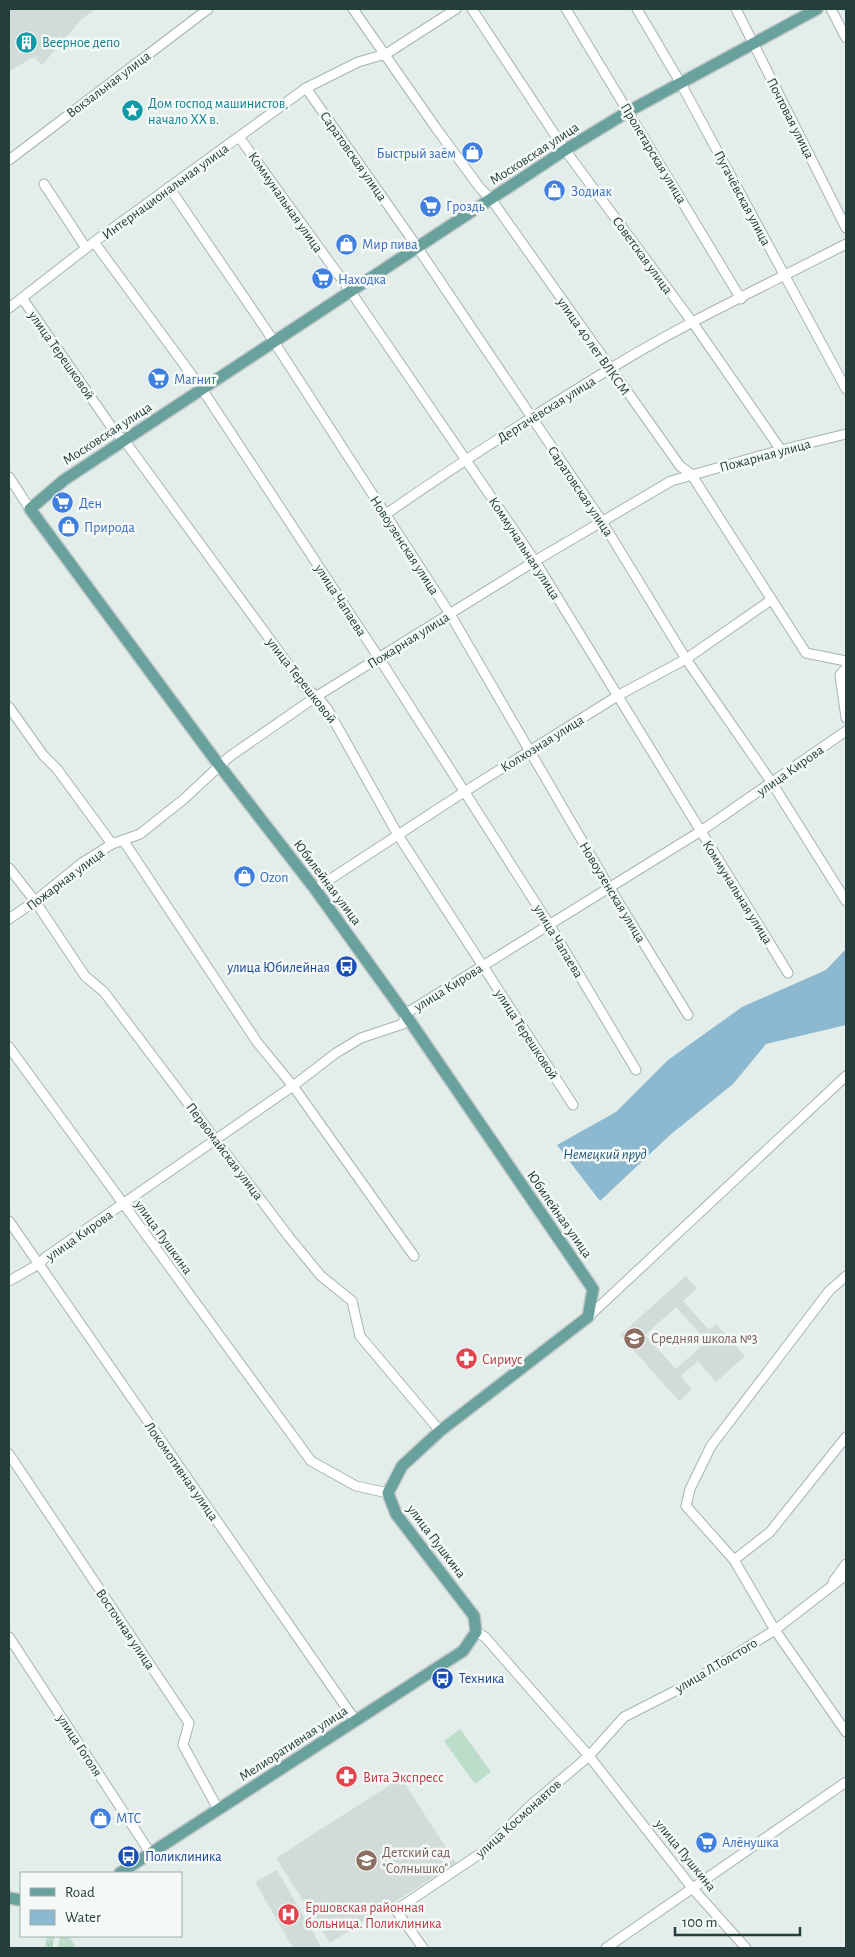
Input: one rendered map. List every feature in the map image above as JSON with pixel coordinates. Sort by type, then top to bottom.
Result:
[{"type":"main road","name":"Московская улица","points":[[30,509],[64,480],[565,150],[629,110],[817,9]]},
{"type":"main road","name":"Юбилейная улица","points":[[30,509],[220,765],[315,888],[405,1014],[593,1289],[588,1318]]},
{"type":"main road","points":[[388,1494],[402,1466],[440,1431],[588,1318]]},
{"type":"main road","name":"улица Пушкина","points":[[388,1494],[396,1514],[474,1616],[476,1632]]},
{"type":"main road","name":"Мелиоративная улица","points":[[122,1872],[463,1650],[476,1632]]},
{"type":"street","name":"Вокзальная улица","points":[[9,160],[208,9]]},
{"type":"street","name":"улица 40 лет ВЛКСМ","points":[[353,9],[436,128],[480,188],[491,199],[609,369],[680,466],[691,474],[806,653],[846,661]]},
{"type":"street","name":"Интернациональная улица","points":[[9,308],[94,242],[306,88],[358,62],[386,54],[456,9]]},
{"type":"street","name":"Советская улица","points":[[472,9],[565,150],[693,323],[781,450]]},
{"type":"street","name":"Пролетарская улица","points":[[566,9],[629,110],[741,299]]},
{"type":"street","name":"Пугачёвская улица","points":[[637,9],[680,82],[846,389]]},
{"type":"street","name":"Почтовая улица","points":[[736,9],[846,228]]},
{"type":"street","points":[[831,9],[846,38]]},
{"type":"street","name":"Саратовская улица","points":[[306,88],[602,523],[686,658],[772,783],[846,901]]},
{"type":"street","name":"Коммунальная улица","points":[[239,137],[351,292],[535,561],[788,973]]},
{"type":"street","points":[[44,184],[86,248]]},
{"type":"street","name":"Новоузенская улица","points":[[169,187],[273,342],[450,614],[531,750],[609,888],[688,1015]]},
{"type":"street","name":"улица Чапаева","points":[[94,242],[202,389],[379,658],[549,924],[636,1070]]},
{"type":"street","name":"Дергачёвская улица","points":[[386,514],[466,458],[532,419],[609,369],[693,323],[846,244]]},
{"type":"street","name":"улица Терешковой","points":[[22,298],[115,432],[124,440],[307,690],[317,696],[328,710],[398,835],[573,1105]]},
{"type":"street","name":"Пожарная улица","points":[[9,920],[82,863],[112,844],[140,834],[184,799],[220,765],[317,696],[535,561],[671,481],[691,474],[846,434]]},
{"type":"street","name":"Юбилейная улица","points":[[9,478],[30,509]]},
{"type":"street","name":"Колхозная улица","points":[[315,888],[618,695],[686,658],[771,600]]},
{"type":"street","points":[[846,668],[840,675],[846,718]]},
{"type":"street","points":[[9,707],[43,755],[57,768],[112,844]]},
{"type":"street","name":"улица Кирова","points":[[9,1281],[39,1264],[122,1204],[293,1086],[336,1053],[360,1038],[403,1024],[405,1014],[701,831],[846,731]]},
{"type":"street","points":[[122,840],[257,1042],[293,1086],[414,1256]]},
{"type":"street","name":"Первомайская улица","points":[[9,868],[35,901],[85,976],[104,992],[321,1276],[352,1301],[360,1336],[440,1431]]},
{"type":"street","name":"улица Пушкина","points":[[9,1047],[311,1461],[356,1486],[388,1494]]},
{"type":"street","points":[[588,1318],[846,1076]]},
{"type":"street","name":"Локомотивная улица","points":[[9,1221],[355,1720]]},
{"type":"street","points":[[846,1276],[828,1291],[711,1446],[690,1489],[686,1506],[734,1560],[775,1630],[846,1732]]},
{"type":"street","points":[[734,1560],[770,1532],[846,1437]]},
{"type":"street","name":"Восточная улица","points":[[9,1454],[189,1723],[183,1745],[218,1809]]},
{"type":"street","points":[[826,1591],[846,1564]]},
{"type":"street","name":"улица Л.Толстого","points":[[589,1756],[624,1717],[683,1687],[775,1630],[846,1575]]},
{"type":"street","name":"улица Пушкина","points":[[476,1632],[485,1637],[589,1756],[693,1888],[746,1948]]},
{"type":"street","name":"улица Гоголя","points":[[9,1637],[151,1854]]},
{"type":"street","name":"улица Космонавтов","points":[[423,1948],[396,1910],[484,1851],[531,1805],[589,1756]]},
{"type":"street","points":[[606,1948],[846,1782]]},
{"type":"shaded area","name":"Веерное депо","points":[[9,9],[95,9],[82,19],[42,65],[34,57],[9,71]]},
{"type":"shaded area","name":"Средняя школа №3","points":[[686,1276],[697,1288],[683,1301],[709,1330],[716,1324],[745,1356],[716,1382],[698,1361],[681,1376],[692,1389],[679,1401],[620,1335]],"holes":[[[676,1307],[707,1341],[676,1369],[645,1335]]]},
{"type":"shaded area","name":"Детский сад \"Солнышко\"","points":[[401,1778],[456,1863],[330,1943],[276,1858]]},
{"type":"shaded area","name":"Ершовская районная больница. Поликлиника","points":[[277,1870],[322,1948],[293,1948],[255,1882]]},
{"type":"green space","points":[[460,1729],[491,1772],[475,1784],[444,1741]]},
{"type":"green space","points":[[47,1937],[55,1937],[52,1948],[45,1948]]},
{"type":"green space","points":[[60,1937],[70,1937],[76,1948],[58,1948]]},
{"type":"water","name":"Немецкий пруд","points":[[846,949],[846,1025],[766,1044],[733,1084],[670,1135],[600,1201],[557,1145],[616,1112],[668,1060],[742,1007],[826,970]]},
{"type":"place","name":"Веерное депо","points":[[26,42]]},
{"type":"place","name":"Дом господ машинистов, начало XX в.","points":[[132,111]]},
{"type":"place","name":"Быстрый заём","points":[[472,153]]},
{"type":"place","name":"Зодиак","points":[[555,191]]},
{"type":"place","name":"Гроздь","points":[[430,206]]},
{"type":"place","name":"Мир пива","points":[[346,244]]},
{"type":"place","name":"Находка","points":[[322,279]]},
{"type":"place","name":"Магнит","points":[[158,379]]},
{"type":"place","name":"Ден","points":[[63,503]]},
{"type":"place","name":"Природа","points":[[68,527]]},
{"type":"place","name":"Ozon","points":[[244,877]]},
{"type":"place","name":"улица Юбилейная","points":[[346,967]]},
{"type":"place","name":"Средняя школа №3","points":[[635,1338]]},
{"type":"place","name":"Сириус","points":[[466,1359]]},
{"type":"place","name":"Техника","points":[[443,1678]]},
{"type":"place","name":"Вита Экспресс","points":[[347,1777]]},
{"type":"place","name":"МТС","points":[[100,1818]]},
{"type":"place","name":"Алёнушка","points":[[706,1842]]},
{"type":"place","name":"Поликлиника","points":[[129,1856]]},
{"type":"place","name":"Детский сад \"Солнышко\"","points":[[366,1860]]},
{"type":"place","name":"Ершовская районная больница. Поликлиника","points":[[289,1915]]}]
